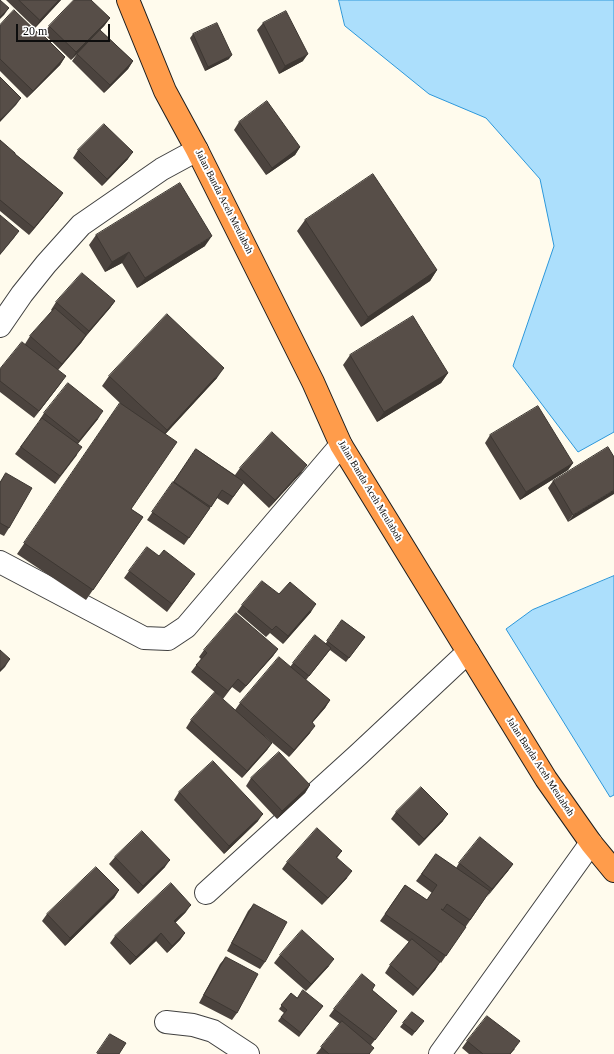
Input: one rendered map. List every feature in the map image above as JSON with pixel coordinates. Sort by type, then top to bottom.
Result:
[{"type":"highway","name":"Jalan Banda Aceh Meulaboh","points":[[128,0],[165,91],[197,150],[313,382],[341,444],[546,779],[591,843],[614,871]]},
{"type":"street","points":[[0,326],[22,294],[46,264],[81,225],[162,169],[197,150]]},
{"type":"street","points":[[0,562],[144,638],[168,639],[186,627],[341,444]]},
{"type":"street","points":[[206,893],[347,765],[468,652]]},
{"type":"street","points":[[440,1054],[591,843]]},
{"type":"street","points":[[166,1022],[213,1031],[248,1054]]},
{"type":"water","points":[[339,0],[614,0],[614,432],[578,452],[513,366],[554,246],[540,179],[486,118],[429,94],[345,26]]},
{"type":"water","points":[[614,576],[614,795],[610,797],[506,629],[532,610]]},
{"type":"building","points":[[0,0],[9,8],[0,17]]},
{"type":"building","points":[[19,0],[59,0],[40,20]]},
{"type":"building","points":[[74,0],[91,0],[110,18],[76,52],[49,26]]},
{"type":"building","points":[[14,10],[40,35],[42,34],[65,57],[33,91],[0,59],[0,25]]},
{"type":"building","points":[[286,11],[308,54],[285,66],[263,23]]},
{"type":"building","points":[[217,23],[232,55],[208,67],[193,34]]},
{"type":"building","points":[[100,30],[133,61],[110,85],[77,54]]},
{"type":"building","points":[[0,77],[21,98],[0,120]]},
{"type":"building","points":[[267,101],[300,147],[272,168],[239,122]]},
{"type":"building","points":[[104,124],[133,152],[107,179],[78,150]]},
{"type":"building","points":[[0,140],[63,193],[34,228],[0,200]]},
{"type":"building","points":[[373,174],[437,270],[368,317],[305,220]]},
{"type":"building","points":[[180,183],[212,236],[145,278],[129,252],[112,262],[96,235]]},
{"type":"building","points":[[0,215],[19,231],[0,254]]},
{"type":"building","points":[[82,273],[115,301],[89,331],[56,302]]},
{"type":"building","points":[[55,308],[86,335],[62,364],[30,336]]},
{"type":"building","points":[[167,314],[224,368],[167,430],[109,376]]},
{"type":"building","points":[[413,316],[448,373],[384,412],[350,355]]},
{"type":"building","points":[[22,342],[66,376],[39,411],[0,381],[0,369]]},
{"type":"building","points":[[68,383],[103,411],[79,441],[44,413]]},
{"type":"building","points":[[120,403],[177,442],[131,509],[143,517],[93,590],[24,543]]},
{"type":"building","points":[[538,406],[573,463],[526,492],[490,435]]},
{"type":"building","points":[[42,418],[82,447],[60,476],[21,447]]},
{"type":"building","points":[[272,432],[307,465],[275,500],[240,468]]},
{"type":"building","points":[[608,447],[614,457],[614,490],[573,515],[553,481]]},
{"type":"building","points":[[196,449],[244,482],[233,497],[222,490],[211,507],[174,482]]},
{"type":"building","points":[[6,473],[32,488],[9,528],[0,523],[0,483]]},
{"type":"building","points":[[173,482],[210,508],[189,538],[152,512]]},
{"type":"building","points":[[147,547],[159,556],[164,550],[195,574],[172,604],[129,571]]},
{"type":"building","points":[[262,581],[279,594],[290,582],[316,604],[288,636],[276,626],[272,630],[242,605]]},
{"type":"building","points":[[236,613],[278,649],[246,686],[238,679],[228,691],[196,665],[207,653],[204,650]]},
{"type":"building","points":[[342,620],[365,637],[349,658],[327,641]]},
{"type":"building","points":[[315,635],[331,648],[309,676],[293,663]]},
{"type":"building","points":[[0,650],[10,659],[0,670]]},
{"type":"building","points":[[279,657],[330,700],[312,722],[315,726],[294,750],[240,703]]},
{"type":"building","points":[[215,692],[272,743],[247,771],[191,720]]},
{"type":"building","points":[[279,752],[310,785],[282,811],[251,778]]},
{"type":"building","points":[[213,761],[263,814],[229,846],[179,792]]},
{"type":"building","points":[[421,787],[448,814],[424,839],[396,812]]},
{"type":"building","points":[[317,828],[342,851],[336,857],[352,871],[328,898],[287,862]]},
{"type":"building","points":[[142,831],[170,860],[143,886],[115,857]]},
{"type":"building","points":[[480,837],[513,864],[492,889],[459,863]]},
{"type":"building","points":[[436,854],[490,891],[470,920],[447,904],[443,910],[441,909],[466,927],[446,956],[385,914],[405,885],[427,900],[437,885],[422,874]]},
{"type":"building","points":[[96,867],[119,890],[70,938],[47,914]]},
{"type":"building","points":[[171,883],[191,905],[174,921],[185,933],[172,946],[161,933],[136,957],[115,936]]},
{"type":"building","points":[[254,904],[287,922],[265,962],[232,943]]},
{"type":"building","points":[[302,930],[334,959],[311,984],[280,955]]},
{"type":"building","points":[[412,939],[440,962],[418,989],[390,965]]},
{"type":"building","points":[[226,957],[258,974],[237,1013],[204,995]]},
{"type":"building","points":[[362,974],[375,985],[372,990],[397,1011],[375,1040],[334,1009]]},
{"type":"building","points":[[303,990],[323,1006],[301,1033],[281,1017],[287,1010],[281,1005],[291,993],[297,998]]},
{"type":"building","points":[[412,1012],[424,1021],[415,1032],[403,1023]]},
{"type":"building","points":[[487,1016],[520,1041],[510,1054],[483,1054],[467,1041]]},
{"type":"building","points":[[342,1021],[374,1048],[369,1054],[329,1054],[321,1047]]},
{"type":"building","points":[[110,1034],[126,1043],[119,1054],[97,1053]]}]
